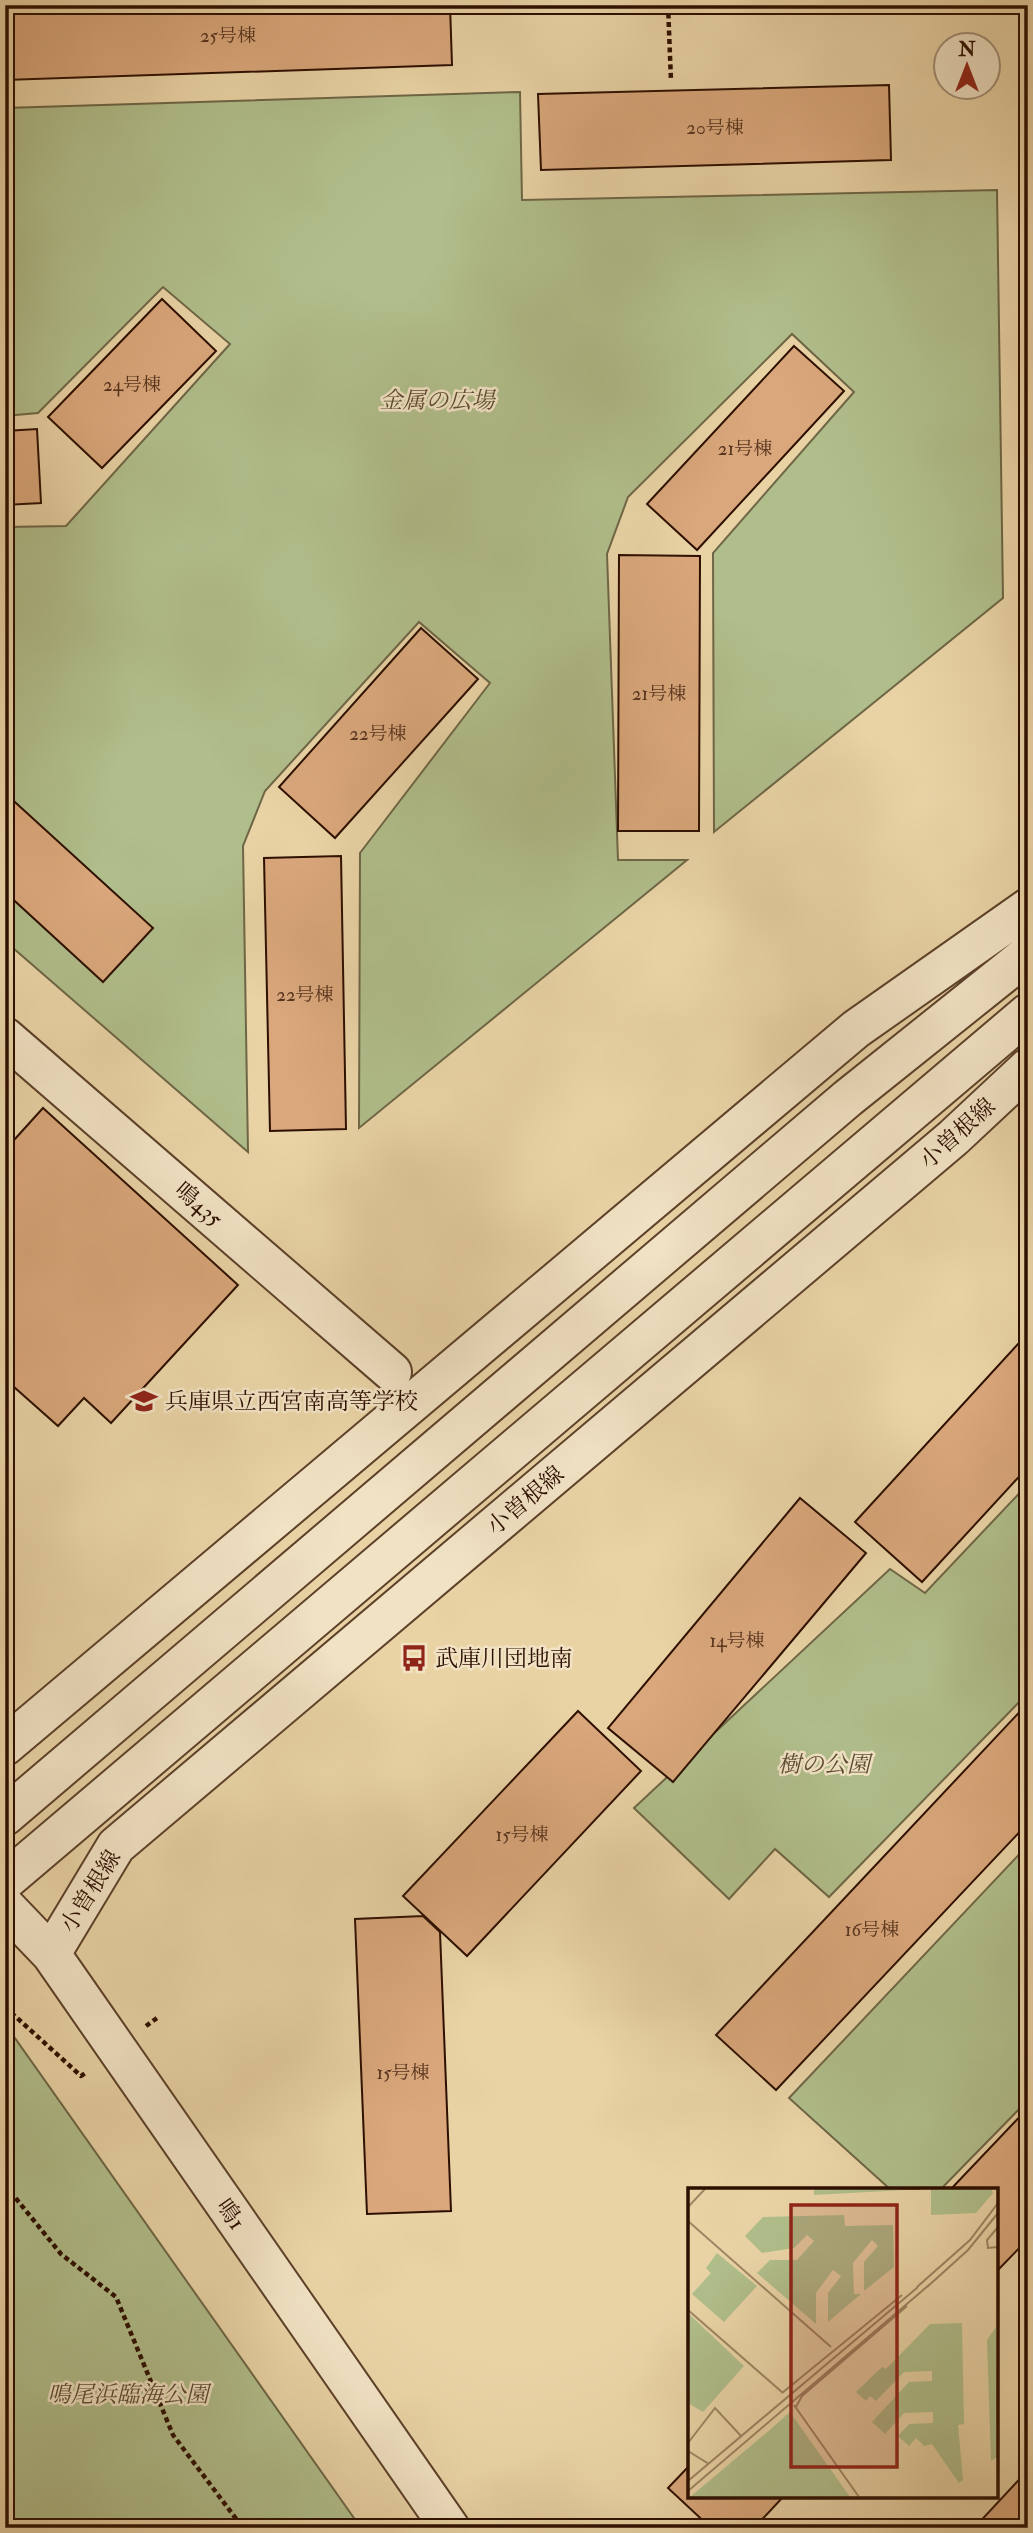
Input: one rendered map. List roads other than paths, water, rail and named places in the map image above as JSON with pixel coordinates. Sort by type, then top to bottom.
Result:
[{"type":"street","points":[[5,1746],[856,1029],[1028,908]]},
{"type":"street","points":[[5,1816],[848,1098],[1028,954]]},
{"type":"street","points":[[5,1881],[1028,1013]]},
{"type":"street","name":"鳴435","points":[[5,1037],[392,1372]]},
{"type":"street","name":"小曽根線","points":[[51,1954],[116,1846],[942,1147],[1028,1068]]},
{"type":"street","name":"鳴1","points":[[5,1906],[51,1954],[450,2528]]},
{"type":"place","name":"兵庫県立西宮南高等学校","points":[[144,1401]]},
{"type":"place","name":"武庫川団地南","points":[[414,1658]]},
{"type":"park label","name":"金属の広場","points":[[437,400]]},
{"type":"park label","name":"樹の公園","points":[[824,1764]]},
{"type":"park label","name":"鳴尾浜臨海公園","points":[[128,2394]]}]
